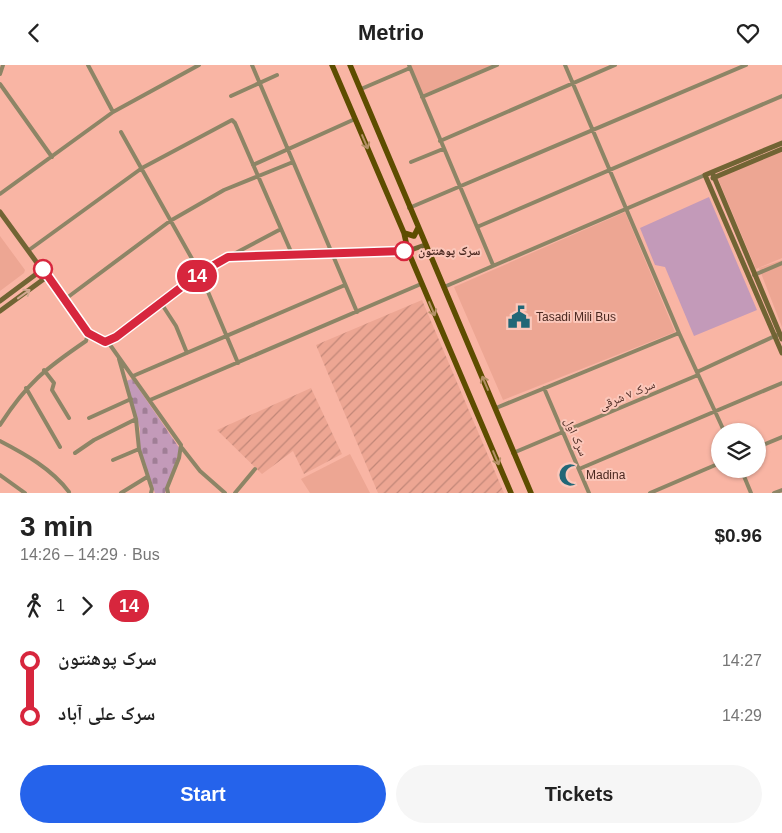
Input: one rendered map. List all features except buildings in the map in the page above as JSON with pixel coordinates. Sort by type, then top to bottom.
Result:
[{"type":"main road","points":[[332,65],[404,233],[408,251],[421,284],[511,493]]},
{"type":"main road","points":[[350,65],[409,208],[496,408],[530,493]]},
{"type":"main road","points":[[404,233],[414,236],[418,232],[418,227]]},
{"type":"street","points":[[0,74],[3,65]]},
{"type":"street","points":[[88,65],[113,112]]},
{"type":"street","points":[[0,194],[113,112],[199,65]]},
{"type":"street","points":[[252,65],[357,312]]},
{"type":"street","points":[[422,97],[497,65]]},
{"type":"street","points":[[565,65],[679,333],[720,423]]},
{"type":"street","points":[[440,141],[615,65]]},
{"type":"street","points":[[409,208],[460,188],[746,65]]},
{"type":"street","points":[[361,89],[409,66],[493,265]]},
{"type":"street","points":[[231,96],[277,75]]},
{"type":"street","points":[[0,84],[52,157]]},
{"type":"street","points":[[477,227],[782,96]]},
{"type":"street","points":[[253,165],[288,151],[355,119]]},
{"type":"street","points":[[29,250],[142,168],[232,120],[235,123],[292,254]]},
{"type":"street","points":[[121,132],[200,273],[238,363]]},
{"type":"street","points":[[444,287],[626,207],[707,178],[772,150],[782,143]]},
{"type":"street","points":[[411,162],[444,149]]},
{"type":"street","points":[[772,150],[782,149]]},
{"type":"street","points":[[64,300],[170,221],[224,190],[293,162]]},
{"type":"street","points":[[713,175],[754,275],[782,353]]},
{"type":"street","points":[[707,178],[777,335],[782,339]]},
{"type":"street","points":[[0,212],[88,333],[99,340],[108,342],[200,471],[225,493]]},
{"type":"street","points":[[108,342],[200,273],[281,229]]},
{"type":"street","points":[[228,257],[408,251],[425,245]]},
{"type":"street","points":[[754,275],[782,263]]},
{"type":"street","points":[[0,301],[43,269]]},
{"type":"street","points":[[0,311],[48,276]]},
{"type":"street","points":[[150,400],[421,284]]},
{"type":"street","points":[[133,376],[345,285]]},
{"type":"street","points":[[161,303],[176,326],[188,353]]},
{"type":"street","points":[[0,425],[26,388],[44,370],[86,341],[88,333]]},
{"type":"street","points":[[496,408],[679,333]]},
{"type":"street","name":"سرک ۷ شرقی","points":[[513,453],[698,374],[777,335]]},
{"type":"street","points":[[117,355],[131,399],[136,419],[139,449],[152,492]]},
{"type":"street","points":[[44,370],[54,383],[52,389],[69,418]]},
{"type":"street","points":[[579,469],[782,383]]},
{"type":"street","points":[[26,388],[60,447]]},
{"type":"street","name":"سرک‌ اول","points":[[544,388],[589,493]]},
{"type":"street","points":[[89,419],[131,399]]},
{"type":"street","points":[[75,453],[136,419]]},
{"type":"street","points":[[766,444],[782,437]]},
{"type":"street","points":[[0,441],[42,467],[61,482],[69,492]]},
{"type":"street","points":[[113,460],[139,449]]},
{"type":"street","points":[[168,493],[167,488],[184,450]]},
{"type":"street","points":[[650,493],[711,467]]},
{"type":"street","points":[[235,493],[255,469]]},
{"type":"street","points":[[0,475],[25,493]]},
{"type":"street","points":[[121,493],[147,477]]},
{"type":"street","points":[[745,478],[751,493]]},
{"type":"street","points":[[774,493],[782,490]]},
{"type":"shaded area","points":[[410,65],[493,65],[423,95]]},
{"type":"shaded area","points":[[782,147],[782,258],[756,269],[716,174]]},
{"type":"shaded area","points":[[625,212],[675,332],[503,400],[454,287]]},
{"type":"shaded area","points":[[0,236],[25,270],[24,273],[0,291]]},
{"type":"shaded area","points":[[782,260],[782,327],[759,268]]},
{"type":"shaded area","points":[[422,300],[504,493],[378,493],[316,345]]},
{"type":"shaded area","points":[[311,388],[342,454],[304,474],[293,451],[262,474],[217,430]]},
{"type":"shaded area","points":[[350,454],[370,493],[310,493],[301,479]]},
{"type":"green space","points":[[709,197],[757,310],[694,336],[665,267],[655,265],[640,228]]},
{"type":"green space","points":[[132,379],[180,449],[165,493],[155,493],[140,452],[140,429],[126,381]]},
{"type":"bus line","name":"14","points":[[43,269],[88,333],[105,342],[116,337],[200,273],[228,257],[404,251]]},
{"type":"place","name":"سرک پوهنتون","points":[[404,251]]},
{"type":"place","name":"Tasadi Mili Bus","points":[[519,317]]},
{"type":"place","name":"Madina","points":[[570,475]]}]
